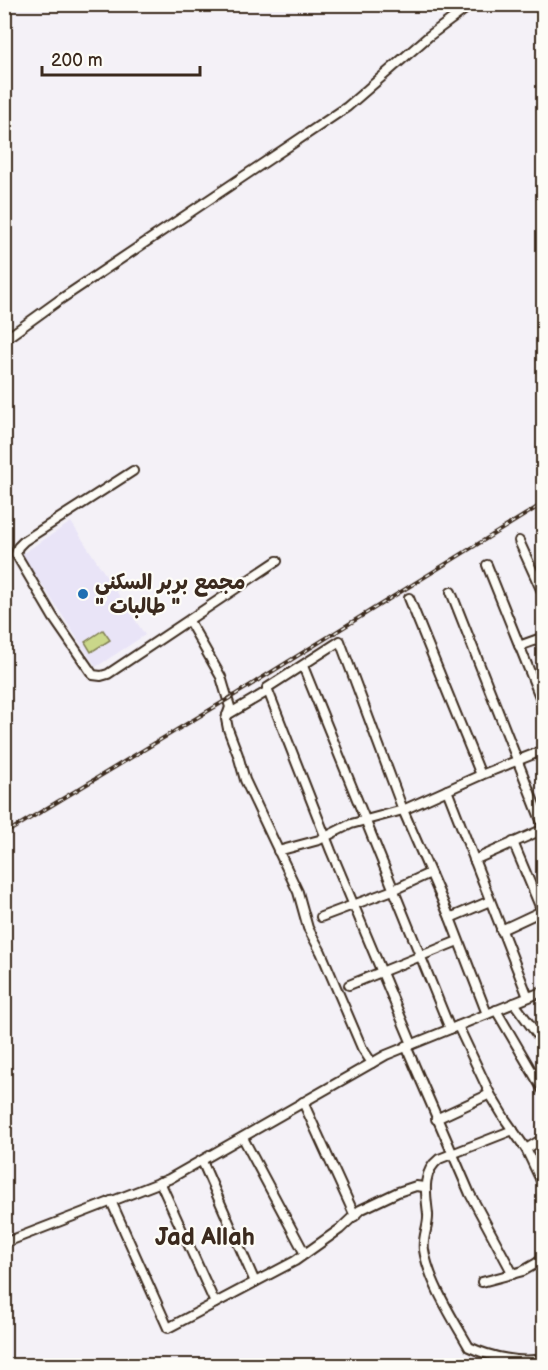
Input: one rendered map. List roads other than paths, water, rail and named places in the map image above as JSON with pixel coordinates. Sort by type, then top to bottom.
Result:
[{"type":"street","points":[[4,340],[58,301],[347,107],[429,36],[472,4]]},
{"type":"street","points":[[132,471],[24,541],[18,547],[16,554],[93,675],[108,674],[277,561]]},
{"type":"street","points":[[519,541],[543,596]]},
{"type":"street","points":[[487,565],[543,707]]},
{"type":"street","points":[[451,592],[543,828],[474,860]]},
{"type":"street","points":[[409,598],[481,775]]},
{"type":"street","points":[[189,621],[221,677],[230,706],[227,715],[228,729],[245,780],[298,892],[308,928],[321,952],[362,1048],[372,1063]]},
{"type":"street","points":[[519,646],[543,637]]},
{"type":"street","points":[[487,1014],[450,918],[404,810],[340,641],[267,688],[382,971],[436,1119],[470,1194],[513,1274]]},
{"type":"street","points":[[303,666],[420,957],[454,1028],[490,1094],[526,1149],[543,1187]]},
{"type":"street","points":[[227,715],[268,691]]},
{"type":"street","points":[[278,851],[326,836],[351,824],[404,810],[543,750]]},
{"type":"street","points":[[447,790],[528,998]]},
{"type":"street","points":[[501,930],[543,912],[513,842]]},
{"type":"street","points":[[321,917],[393,890],[430,873]]},
{"type":"street","points":[[450,918],[490,901]]},
{"type":"street","points":[[349,985],[458,941]]},
{"type":"street","points":[[4,1243],[160,1182],[243,1138],[372,1063],[409,1045],[543,991]]},
{"type":"street","points":[[514,1003],[543,1044]]},
{"type":"street","points":[[496,1010],[543,1092]]},
{"type":"street","points":[[436,1119],[490,1094]]},
{"type":"street","points":[[303,1102],[355,1216]]},
{"type":"street","points":[[513,1130],[431,1164],[424,1187],[428,1215],[424,1234],[426,1258],[431,1276],[469,1347],[527,1362],[543,1358]]},
{"type":"street","points":[[243,1138],[305,1254]]},
{"type":"street","points":[[526,1149],[543,1138]]},
{"type":"street","points":[[202,1161],[255,1282]]},
{"type":"street","points":[[160,1182],[215,1303]]},
{"type":"street","points":[[111,1201],[168,1328],[305,1254],[360,1210],[398,1192],[416,1186],[424,1187]]},
{"type":"street","points":[[482,1282],[513,1274],[541,1260],[543,1274]]},
{"type":"railway","points":[[4,834],[228,699],[544,503]]},
{"type":"place","name":"مجمع بربر السكني \" طالبات \"","points":[[83,594]]},
{"type":"district","name":"Jad Allah","points":[[205,1237]]}]
